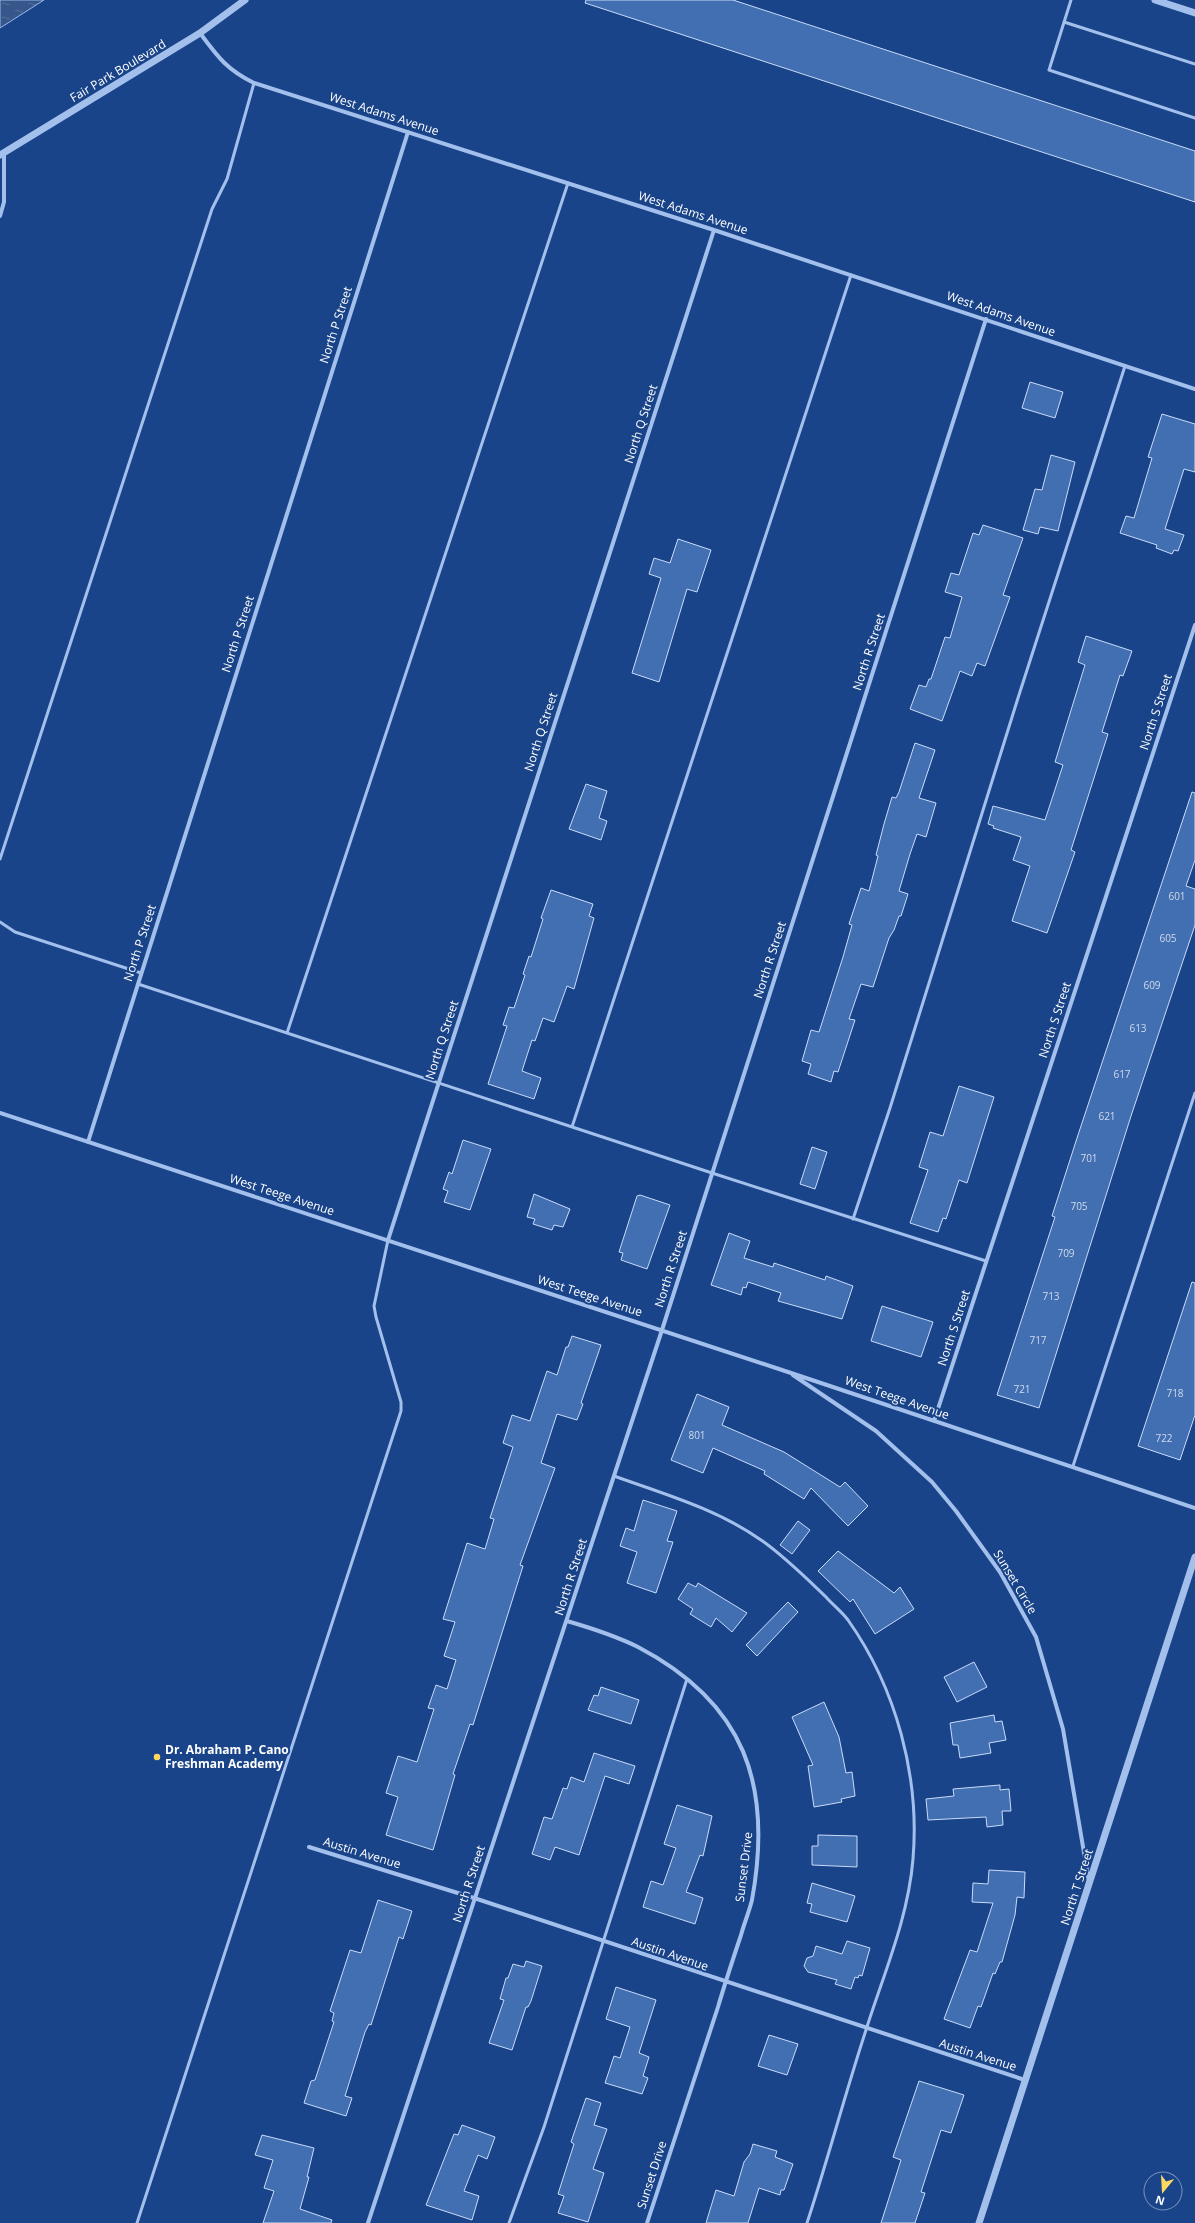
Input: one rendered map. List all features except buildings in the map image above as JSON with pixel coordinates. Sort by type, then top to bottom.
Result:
[{"type":"street","name":"Fair Park Boulevard","points":[[2,154],[200,33],[245,0]]},
{"type":"street","points":[[1155,0],[1195,13]]},
{"type":"street","name":"West Adams Avenue","points":[[200,33],[221,62],[238,75],[254,82],[714,230],[1195,389]]},
{"type":"street","name":"North P Street","points":[[88,1142],[408,132]]},
{"type":"street","points":[[0,216],[4,202],[2,154]]},
{"type":"street","name":"North Q Street","points":[[388,1240],[714,230]]},
{"type":"street","name":"North R Street","points":[[368,2223],[662,1330],[986,319]]},
{"type":"street","name":"North S Street","points":[[934,1421],[1195,625]]},
{"type":"street","name":"West Teege Avenue","points":[[0,1114],[662,1330],[1195,1508]]},
{"type":"street","name":"Sunset Circle","points":[[788,1372],[876,1431],[932,1482],[956,1511],[1000,1572],[1036,1637],[1063,1729],[1089,1884]]},
{"type":"street","name":"North T Street","points":[[978,2223],[1195,1557]]},
{"type":"street","name":"Sunset Drive","points":[[567,1621],[603,1632],[638,1647],[687,1678],[713,1702],[728,1722],[741,1744],[751,1769],[760,1823],[751,1902],[647,2223]]},
{"type":"street","name":"Austin Avenue","points":[[309,1847],[474,1898],[725,1983],[1025,2080]]},
{"type":"lane","points":[[1071,0],[1049,70],[1195,118]]},
{"type":"lane","points":[[1064,22],[1195,64]]},
{"type":"lane","points":[[0,859],[212,209],[227,179],[254,82]]},
{"type":"lane","points":[[287,1033],[568,183]]},
{"type":"lane","points":[[572,1127],[851,275]]},
{"type":"lane","points":[[853,1219],[890,1108],[1018,698],[1125,366]]},
{"type":"lane","points":[[0,922],[15,932],[141,973]]},
{"type":"lane","points":[[138,984],[712,1173],[986,1261]]},
{"type":"lane","points":[[1073,1466],[1195,1093]]},
{"type":"lane","points":[[137,2223],[401,1411],[402,1402],[374,1306],[388,1240]]},
{"type":"lane","points":[[614,1476],[708,1510],[760,1539],[803,1575],[847,1618],[876,1666],[895,1714],[908,1770],[915,1812],[913,1860],[903,1914],[893,1955],[866,2028],[807,2223]]},
{"type":"lane","points":[[509,2223],[544,2127],[687,1678]]},
{"type":"water","points":[[0,0],[44,0],[0,28]]},
{"type":"place","name":"Dr. Abraham P. Cano Freshman Academy","points":[[157,1757]]}]
